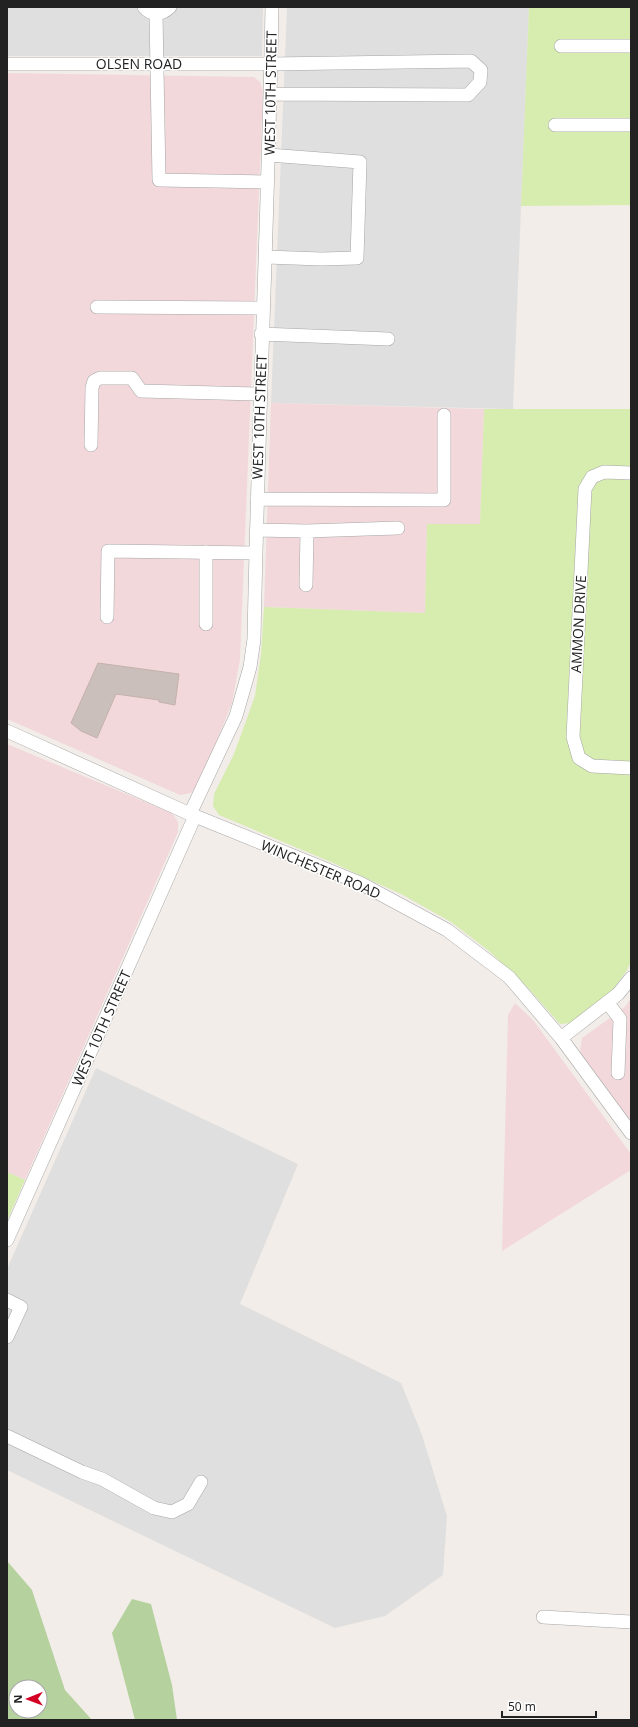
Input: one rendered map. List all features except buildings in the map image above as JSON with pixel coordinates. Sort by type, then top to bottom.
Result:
[{"type":"street","points":[[144,7],[156,14],[162,13],[170,7]]},
{"type":"street","name":"WEST 10TH STREET","points":[[7,1240],[236,716],[250,667],[254,639],[261,334],[266,258],[266,182],[269,155],[272,7]]},
{"type":"street","points":[[156,14],[158,180],[266,182]]},
{"type":"street","points":[[561,46],[631,46]]},
{"type":"street","name":"OLSEN ROAD","points":[[7,64],[271,64],[471,61],[481,70],[480,82],[468,95],[270,94]]},
{"type":"street","points":[[555,125],[631,125]]},
{"type":"street","points":[[266,258],[357,258],[360,162],[269,155]]},
{"type":"street","points":[[96,306],[263,308]]},
{"type":"street","points":[[261,334],[388,339]]},
{"type":"street","points":[[91,445],[92,388],[94,381],[100,378],[132,378],[141,391],[260,394]]},
{"type":"street","points":[[257,499],[444,500],[444,415]]},
{"type":"street","name":"AMMON DRIVE","points":[[631,473],[604,472],[592,477],[585,489],[573,737],[579,758],[592,766],[631,768]]},
{"type":"street","points":[[256,530],[307,531],[398,528]]},
{"type":"street","points":[[306,585],[307,531]]},
{"type":"street","points":[[107,616],[108,551],[256,553]]},
{"type":"street","points":[[206,552],[206,624]]},
{"type":"street","name":"WINCHESTER ROAD","points":[[7,731],[192,815],[360,883],[447,930],[509,977],[561,1038],[631,1133]]},
{"type":"street","points":[[561,1038],[618,994],[631,978]]},
{"type":"street","points":[[607,1002],[620,1019],[618,1073]]},
{"type":"street","points":[[7,1300],[21,1307],[7,1336]]},
{"type":"street","points":[[7,1436],[82,1472],[102,1479],[154,1508],[172,1512],[188,1504],[201,1482]]},
{"type":"street","points":[[543,1617],[631,1622]]},
{"type":"shaded area","points":[[7,7],[263,7],[262,56],[7,56]]},
{"type":"shaded area","points":[[287,7],[529,7],[513,409],[271,403]]},
{"type":"shaded area","points":[[7,73],[254,77],[260,82],[263,92],[240,659],[232,703],[200,782],[191,793],[180,795],[7,719]]},
{"type":"shaded area","points":[[271,403],[484,409],[480,524],[427,524],[425,613],[264,607]]},
{"type":"shaded area","points":[[7,744],[172,813],[178,822],[178,832],[25,1180],[7,1172]]},
{"type":"shaded area","points":[[631,998],[631,1118],[629,1119],[582,1059],[580,1050],[582,1038],[625,1007]]},
{"type":"shaded area","points":[[515,1003],[533,1020],[631,1154],[631,1170],[502,1251],[508,1015]]},
{"type":"shaded area","points":[[96,1068],[298,1164],[240,1304],[401,1383],[422,1435],[447,1516],[443,1575],[385,1616],[335,1628],[7,1470],[7,1269]]},
{"type":"green space","points":[[529,7],[631,7],[631,205],[521,206]]},
{"type":"green space","points":[[484,409],[631,409],[631,961],[627,970],[612,991],[572,1023],[560,1024],[528,988],[489,951],[451,922],[403,895],[331,862],[219,815],[213,806],[214,794],[234,754],[255,696],[261,654],[264,607],[425,613],[427,524],[480,524]]},
{"type":"green space","points":[[7,1172],[25,1180],[7,1221]]},
{"type":"green space","points":[[7,1561],[32,1590],[65,1690],[92,1720],[7,1720]]},
{"type":"green space","points":[[132,1599],[151,1604],[172,1685],[177,1720],[135,1720],[112,1633]]}]
